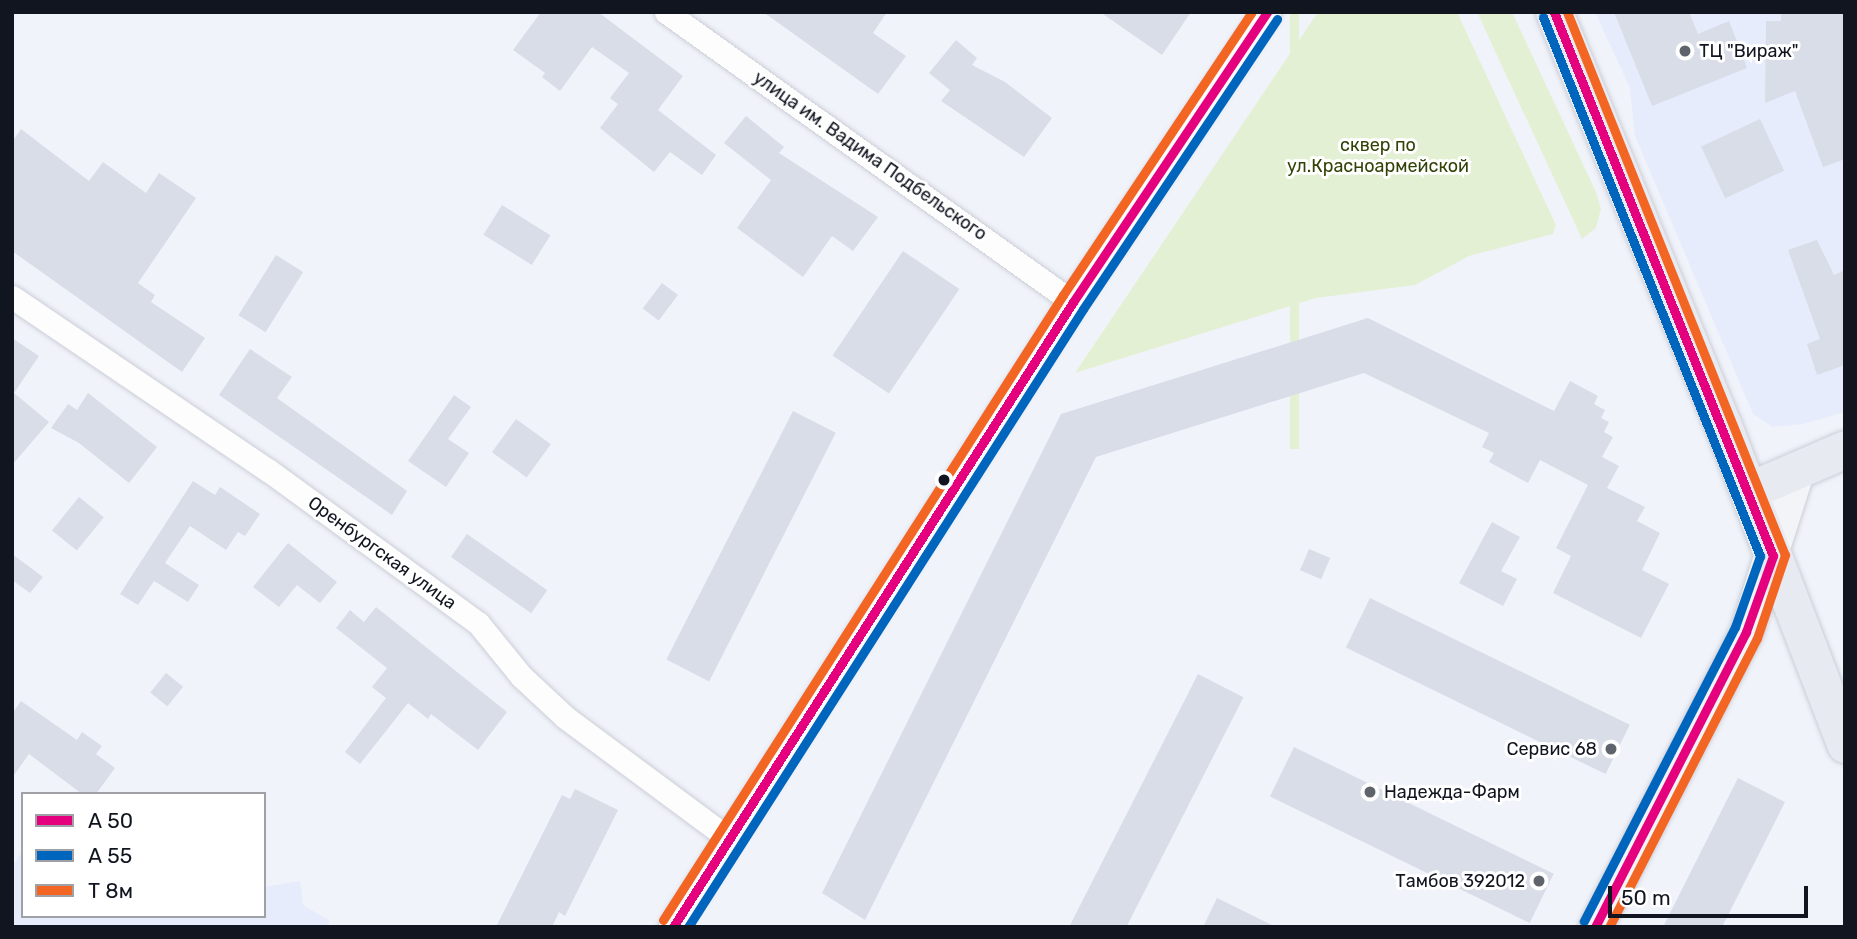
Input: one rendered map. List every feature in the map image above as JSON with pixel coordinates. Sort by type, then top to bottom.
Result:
[{"type":"main road","points":[[1554,12],[1748,491],[1845,744]]},
{"type":"main road","points":[[1748,491],[1845,449]]},
{"type":"main road","points":[[1595,927],[1746,632],[1773,555],[1798,469]]},
{"type":"street","name":"улица им. Вадима Подбельского","points":[[666,12],[1073,302]]},
{"type":"street","points":[[673,927],[1073,302],[1267,12]]},
{"type":"street","name":"Оренбургская улица","points":[[12,297],[268,470],[478,624],[521,676],[565,717],[728,838]]},
{"type":"shaded area","points":[[1595,12],[1845,12],[1845,412],[1803,424],[1773,427],[1753,414],[1635,136],[1630,88]]},
{"type":"shaded area","points":[[21,853],[21,918],[266,918],[266,887],[300,881],[303,905],[330,921],[327,927],[12,927],[12,867]]},
{"type":"green space","points":[[1290,12],[1299,12],[1299,449],[1290,449]]},
{"type":"green space","name":"сквер по ул.Красноармейской","points":[[1318,12],[1457,12],[1556,225],[1553,234],[1469,256],[1415,285],[1316,298],[1075,373]]},
{"type":"green space","points":[[1477,12],[1512,12],[1596,192],[1601,209],[1596,228],[1582,239]]},
{"type":"building","points":[[541,12],[598,12],[683,76],[658,110],[716,155],[702,175],[670,152],[654,172],[600,128],[618,104],[610,98],[629,73],[592,47],[560,91],[542,77],[545,73],[513,50]]},
{"type":"building","points":[[763,12],[887,12],[873,33],[906,56],[878,94]]},
{"type":"building","points":[[1100,12],[1191,12],[1162,55]]},
{"type":"building","name":"ТЦ \"Вираж\"","points":[[1614,12],[1689,12],[1698,34],[1729,21],[1747,68],[1652,106]]},
{"type":"building","points":[[1781,12],[1845,12],[1845,159],[1823,167],[1795,91],[1765,103],[1766,21],[1781,21]]},
{"type":"building","points":[[956,40],[977,58],[972,65],[1005,82],[1052,118],[1024,157],[941,101],[950,90],[929,73]]},
{"type":"building","points":[[746,116],[784,147],[779,153],[878,217],[853,251],[832,236],[803,277],[737,228],[771,180],[724,143]]},
{"type":"building","points":[[1760,119],[1784,171],[1725,198],[1701,146]]},
{"type":"building","points":[[21,129],[89,181],[103,162],[146,193],[159,173],[196,198],[138,283],[155,295],[151,302],[205,338],[182,372],[12,251],[12,142]]},
{"type":"building","points":[[502,205],[550,235],[532,265],[483,235]]},
{"type":"building","points":[[1817,240],[1834,275],[1845,270],[1845,365],[1817,375],[1807,344],[1820,339],[1788,250]]},
{"type":"building","points":[[903,251],[959,289],[889,393],[833,355]]},
{"type":"building","points":[[276,255],[303,272],[266,332],[238,315]]},
{"type":"building","points":[[662,283],[678,295],[659,321],[643,309]]},
{"type":"building","points":[[1368,318],[1554,411],[1570,381],[1598,396],[1594,404],[1605,410],[1601,418],[1609,422],[1604,432],[1613,437],[1602,457],[1619,466],[1607,488],[1645,507],[1637,521],[1660,533],[1642,570],[1669,584],[1641,638],[1553,593],[1571,556],[1556,548],[1588,485],[1540,460],[1528,483],[1489,462],[1494,453],[1482,447],[1489,433],[1364,373],[1096,457],[865,920],[822,893],[1061,414]]},
{"type":"building","points":[[12,338],[39,356],[14,393],[49,422],[12,465]]},
{"type":"building","points":[[250,349],[292,377],[277,398],[407,491],[392,515],[219,395]]},
{"type":"building","points":[[88,393],[157,447],[129,483],[79,443],[51,428],[68,404],[77,410]]},
{"type":"building","points":[[454,395],[471,407],[448,439],[469,453],[446,487],[408,461]]},
{"type":"building","points":[[793,411],[836,433],[709,681],[666,660]]},
{"type":"building","points":[[516,419],[551,444],[527,477],[492,452]]},
{"type":"building","points":[[193,481],[215,495],[220,487],[260,514],[245,536],[238,532],[226,550],[190,526],[165,563],[199,585],[188,602],[154,581],[138,605],[120,594]]},
{"type":"building","points":[[79,497],[104,517],[77,551],[52,530]]},
{"type":"building","points":[[1492,522],[1520,537],[1501,571],[1517,579],[1503,606],[1459,583]]},
{"type":"building","points":[[467,534],[547,590],[531,613],[451,557]]},
{"type":"building","points":[[288,543],[337,582],[320,603],[297,585],[279,607],[253,587]]},
{"type":"building","points":[[1309,549],[1330,558],[1321,579],[1300,570]]},
{"type":"building","points":[[12,554],[43,577],[30,593],[12,580]]},
{"type":"building","points":[[1370,598],[1630,725],[1606,774],[1346,647]]},
{"type":"building","points":[[376,607],[507,712],[478,750],[431,714],[428,719],[408,703],[360,764],[345,752],[386,698],[372,687],[387,668],[336,628],[350,610],[364,622]]},
{"type":"building","points":[[166,673],[183,687],[167,706],[150,692]]},
{"type":"building","points":[[1198,674],[1243,697],[1126,927],[1069,927]]},
{"type":"building","points":[[21,701],[77,740],[82,732],[102,746],[96,754],[115,768],[97,792],[79,792],[29,754],[12,778],[12,714]]},
{"type":"building","points":[[1294,747],[1554,874],[1530,923],[1270,796]]},
{"type":"building","points":[[1738,778],[1785,802],[1765,842],[1722,927],[1663,927]]},
{"type":"building","points":[[575,789],[618,810],[565,916],[559,912],[552,927],[496,927],[562,795],[570,799]]},
{"type":"building","points":[[1217,898],[1276,927],[1203,927]]},
{"type":"transit line","points":[[663,920],[1063,295],[1252,12]]},
{"type":"transit line","points":[[673,927],[1073,302],[1267,12]]},
{"type":"transit line","points":[[1554,12],[1773,556],[1746,632],[1595,927]]},
{"type":"transit line","points":[[1567,12],[1785,555],[1757,638],[1609,927]]},
{"type":"transit line","points":[[1543,17],[1760,556],[1735,627],[1584,921]]},
{"type":"transit line","points":[[688,927],[1083,309],[1277,19]]},
{"type":"place","name":"ТЦ \"Вираж\"","points":[[1685,51]]},
{"type":"place","name":"Сервис 68","points":[[1611,749]]},
{"type":"place","name":"Надежда-Фарм","points":[[1370,792]]},
{"type":"place","name":"Тамбов 392012","points":[[1539,881]]}]
